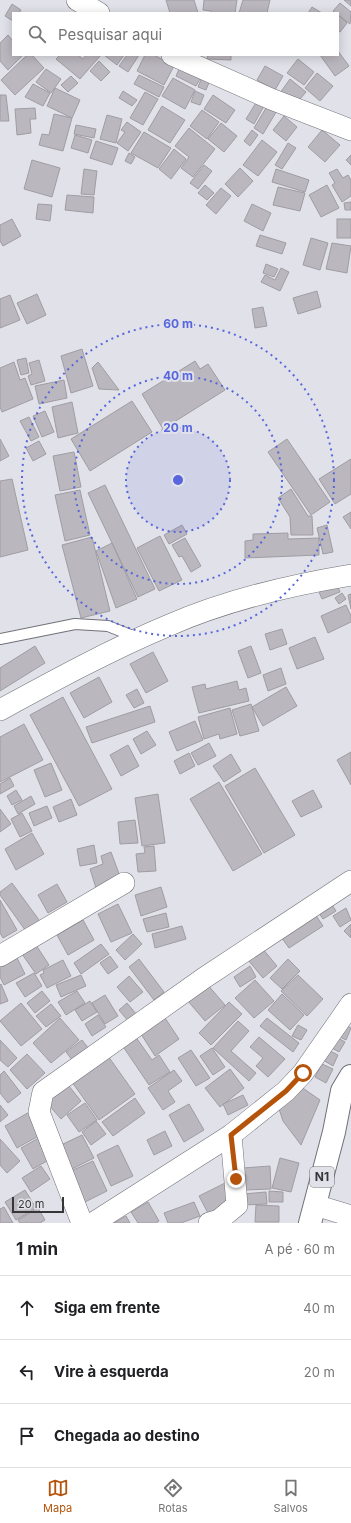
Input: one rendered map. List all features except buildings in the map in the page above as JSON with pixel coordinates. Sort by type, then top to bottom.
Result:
[{"type":"highway","name":"N1","points":[[312,1214],[334,1132],[342,1091],[351,1076]]},
{"type":"highway","name":"N1","points":[[334,1132],[351,1111]]},
{"type":"street","points":[[77,0],[97,12]]},
{"type":"street","points":[[174,56],[271,99],[351,130]]},
{"type":"street","points":[[0,710],[68,672],[169,625],[231,604],[311,582],[351,575]]},
{"type":"street","points":[[82,1223],[39,1112],[43,1092],[204,978],[351,881]]},
{"type":"street","points":[[0,956],[124,883]]},
{"type":"street","points":[[93,1223],[231,1135],[286,1091],[303,1073],[351,1004]]},
{"type":"street","points":[[209,1223],[219,1220],[237,1205],[231,1135]]},
{"type":"street","points":[[312,1214],[351,1216]]},
{"type":"lane","points":[[0,639],[76,624],[108,626],[140,638]]},
{"type":"route","points":[[236,1179],[231,1135],[286,1091],[303,1073]]}]
